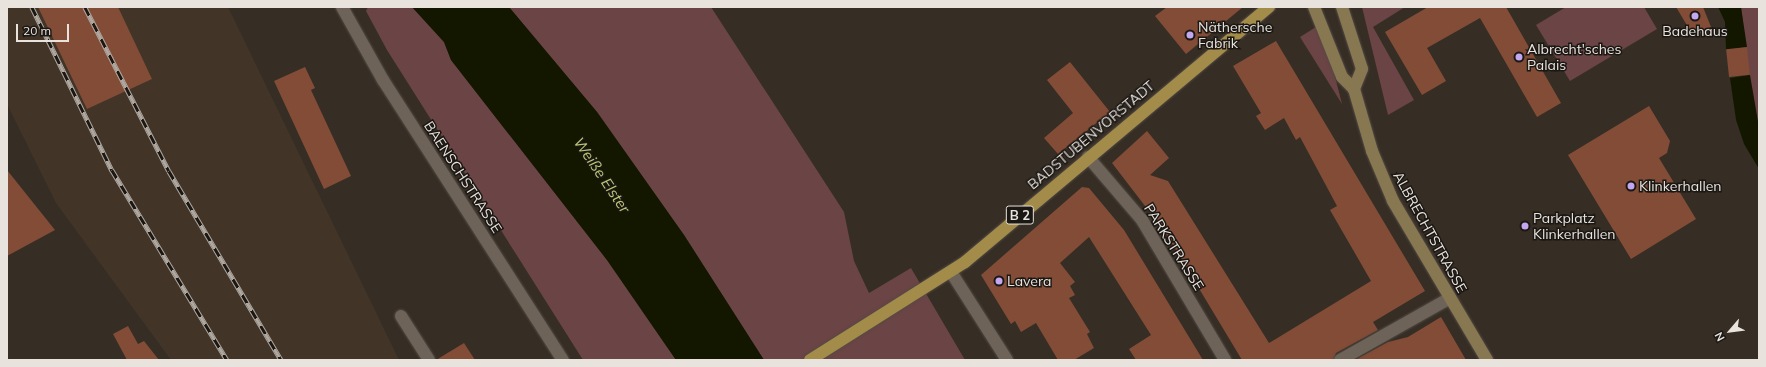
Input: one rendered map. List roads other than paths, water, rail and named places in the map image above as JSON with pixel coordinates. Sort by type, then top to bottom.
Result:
[{"type":"main road","name":"BADSTUBENVORSTADT","points":[[810,360],[951,272],[1269,7]]},
{"type":"main road","name":"ALBRECHTSTRASSE","points":[[1314,7],[1342,77],[1354,89],[1382,179],[1487,360]]},
{"type":"main road","points":[[1342,7],[1362,69],[1354,89]]},
{"type":"street","name":"BAENSCHSTRASSE","points":[[342,7],[383,80],[563,360]]},
{"type":"street","name":"PARKSTRASSE","points":[[1088,157],[1142,220],[1225,360]]},
{"type":"street","points":[[951,272],[1007,360]]},
{"type":"street","points":[[1340,360],[1450,298]]},
{"type":"street","points":[[401,316],[429,360]]},
{"type":"water","name":"Weiße Elster","points":[[412,7],[509,7],[597,112],[684,235],[764,360],[676,360],[607,260],[451,60],[444,42]]},
{"type":"water","points":[[1718,7],[1741,7],[1747,47],[1726,50],[1725,22]]},
{"type":"water","points":[[1750,75],[1759,127],[1759,169],[1744,144],[1736,120],[1730,78]]},
{"type":"railway","points":[[32,7],[112,170],[227,360]]},
{"type":"railway","points":[[85,7],[169,171],[281,360]]},
{"type":"place","name":"Badehaus","points":[[1695,16]]},
{"type":"place","name":"Näthersche Fabrik","points":[[1190,35]]},
{"type":"place","name":"Albrecht'sches Palais","points":[[1519,57]]},
{"type":"place","name":"Klinkerhallen","points":[[1631,186]]},
{"type":"place","name":"Parkplatz Klinkerhallen","points":[[1525,226]]},
{"type":"place","name":"Lavera","points":[[999,281]]}]
